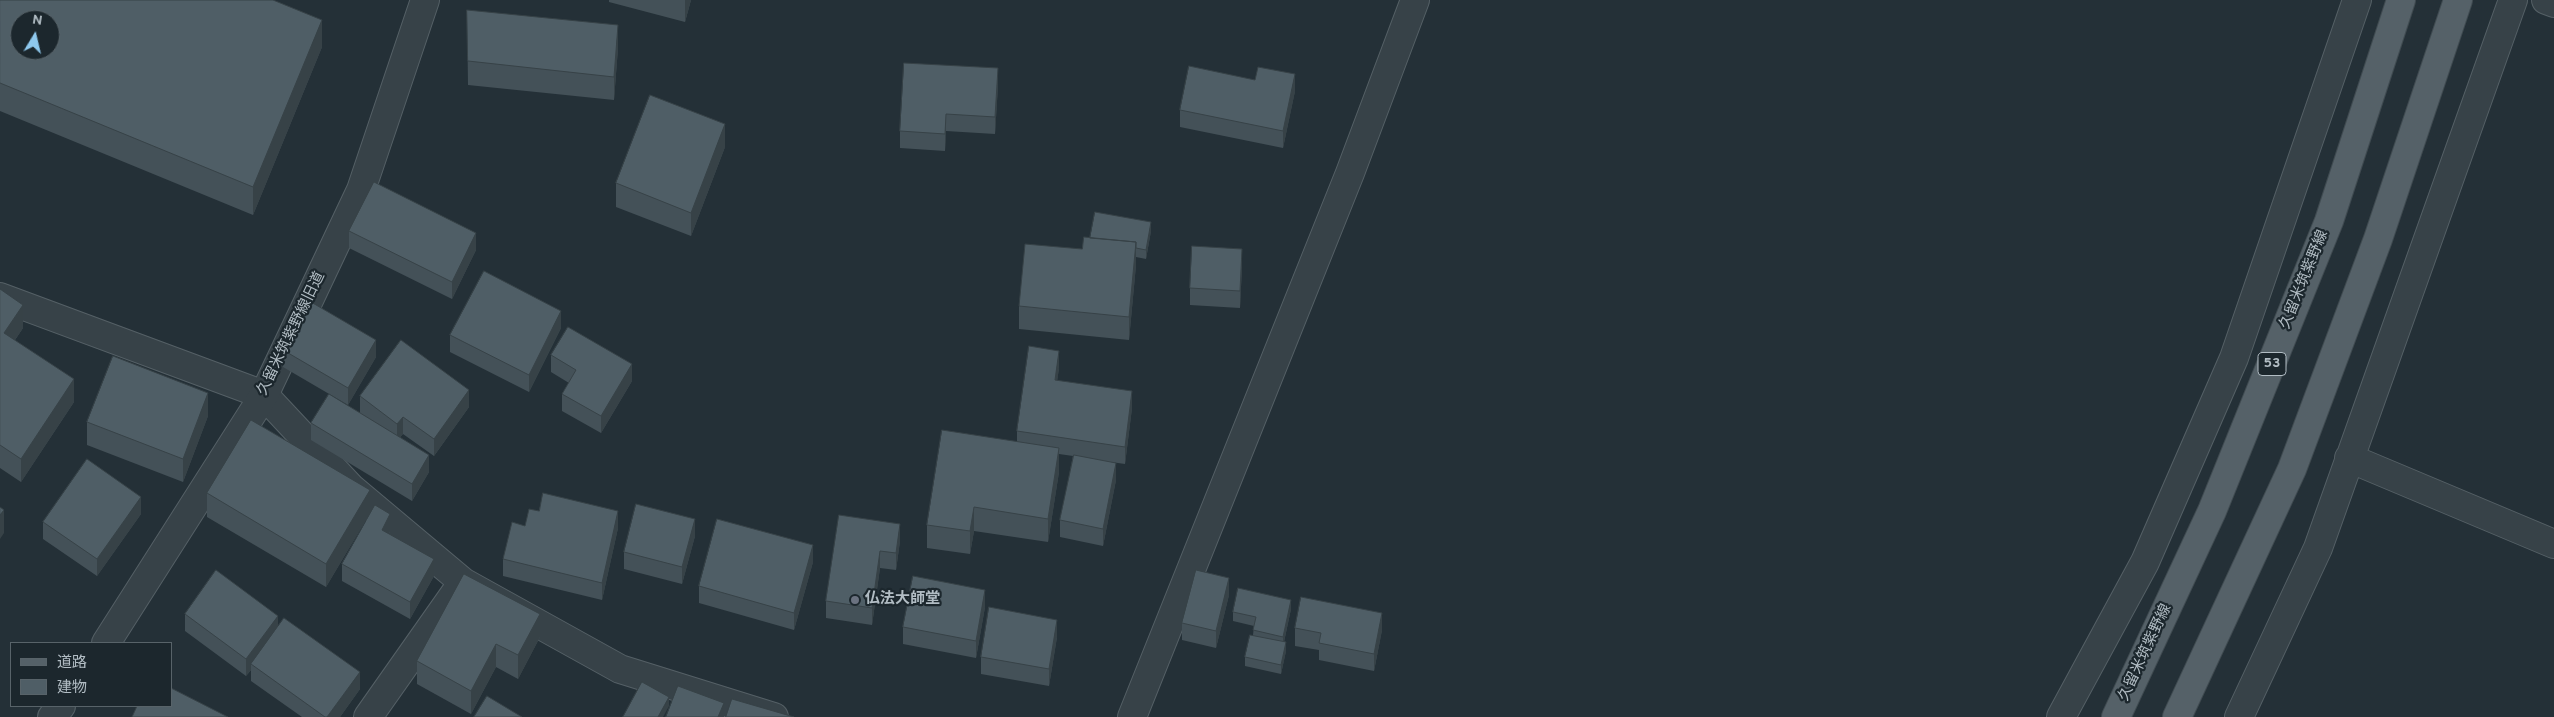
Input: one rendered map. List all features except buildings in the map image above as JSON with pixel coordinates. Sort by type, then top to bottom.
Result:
[{"type":"main road","name":"久留米筑紫野線","points":[[2116,717],[2212,511],[2329,221],[2401,0]]},
{"type":"main road","points":[[2177,717],[2292,469],[2378,239],[2458,0]]},
{"type":"street","name":"久留米筑紫野線旧道","points":[[107,642],[264,395],[361,190],[425,0]]},
{"type":"street","points":[[1132,717],[1350,173],[1415,0]]},
{"type":"street","points":[[2061,717],[2145,562],[2234,358],[2357,0]]},
{"type":"street","points":[[2239,717],[2318,548],[2348,458],[2513,0]]},
{"type":"street","points":[[2546,0],[2554,4]]},
{"type":"street","points":[[0,297],[264,395],[351,488],[463,582],[620,669],[774,717]]},
{"type":"street","points":[[2348,458],[2554,544]]},
{"type":"street","points":[[371,716],[463,582]]},
{"type":"street","points":[[52,717],[60,707]]},
{"type":"place","name":"仏法大師堂","points":[[855,600]]}]
